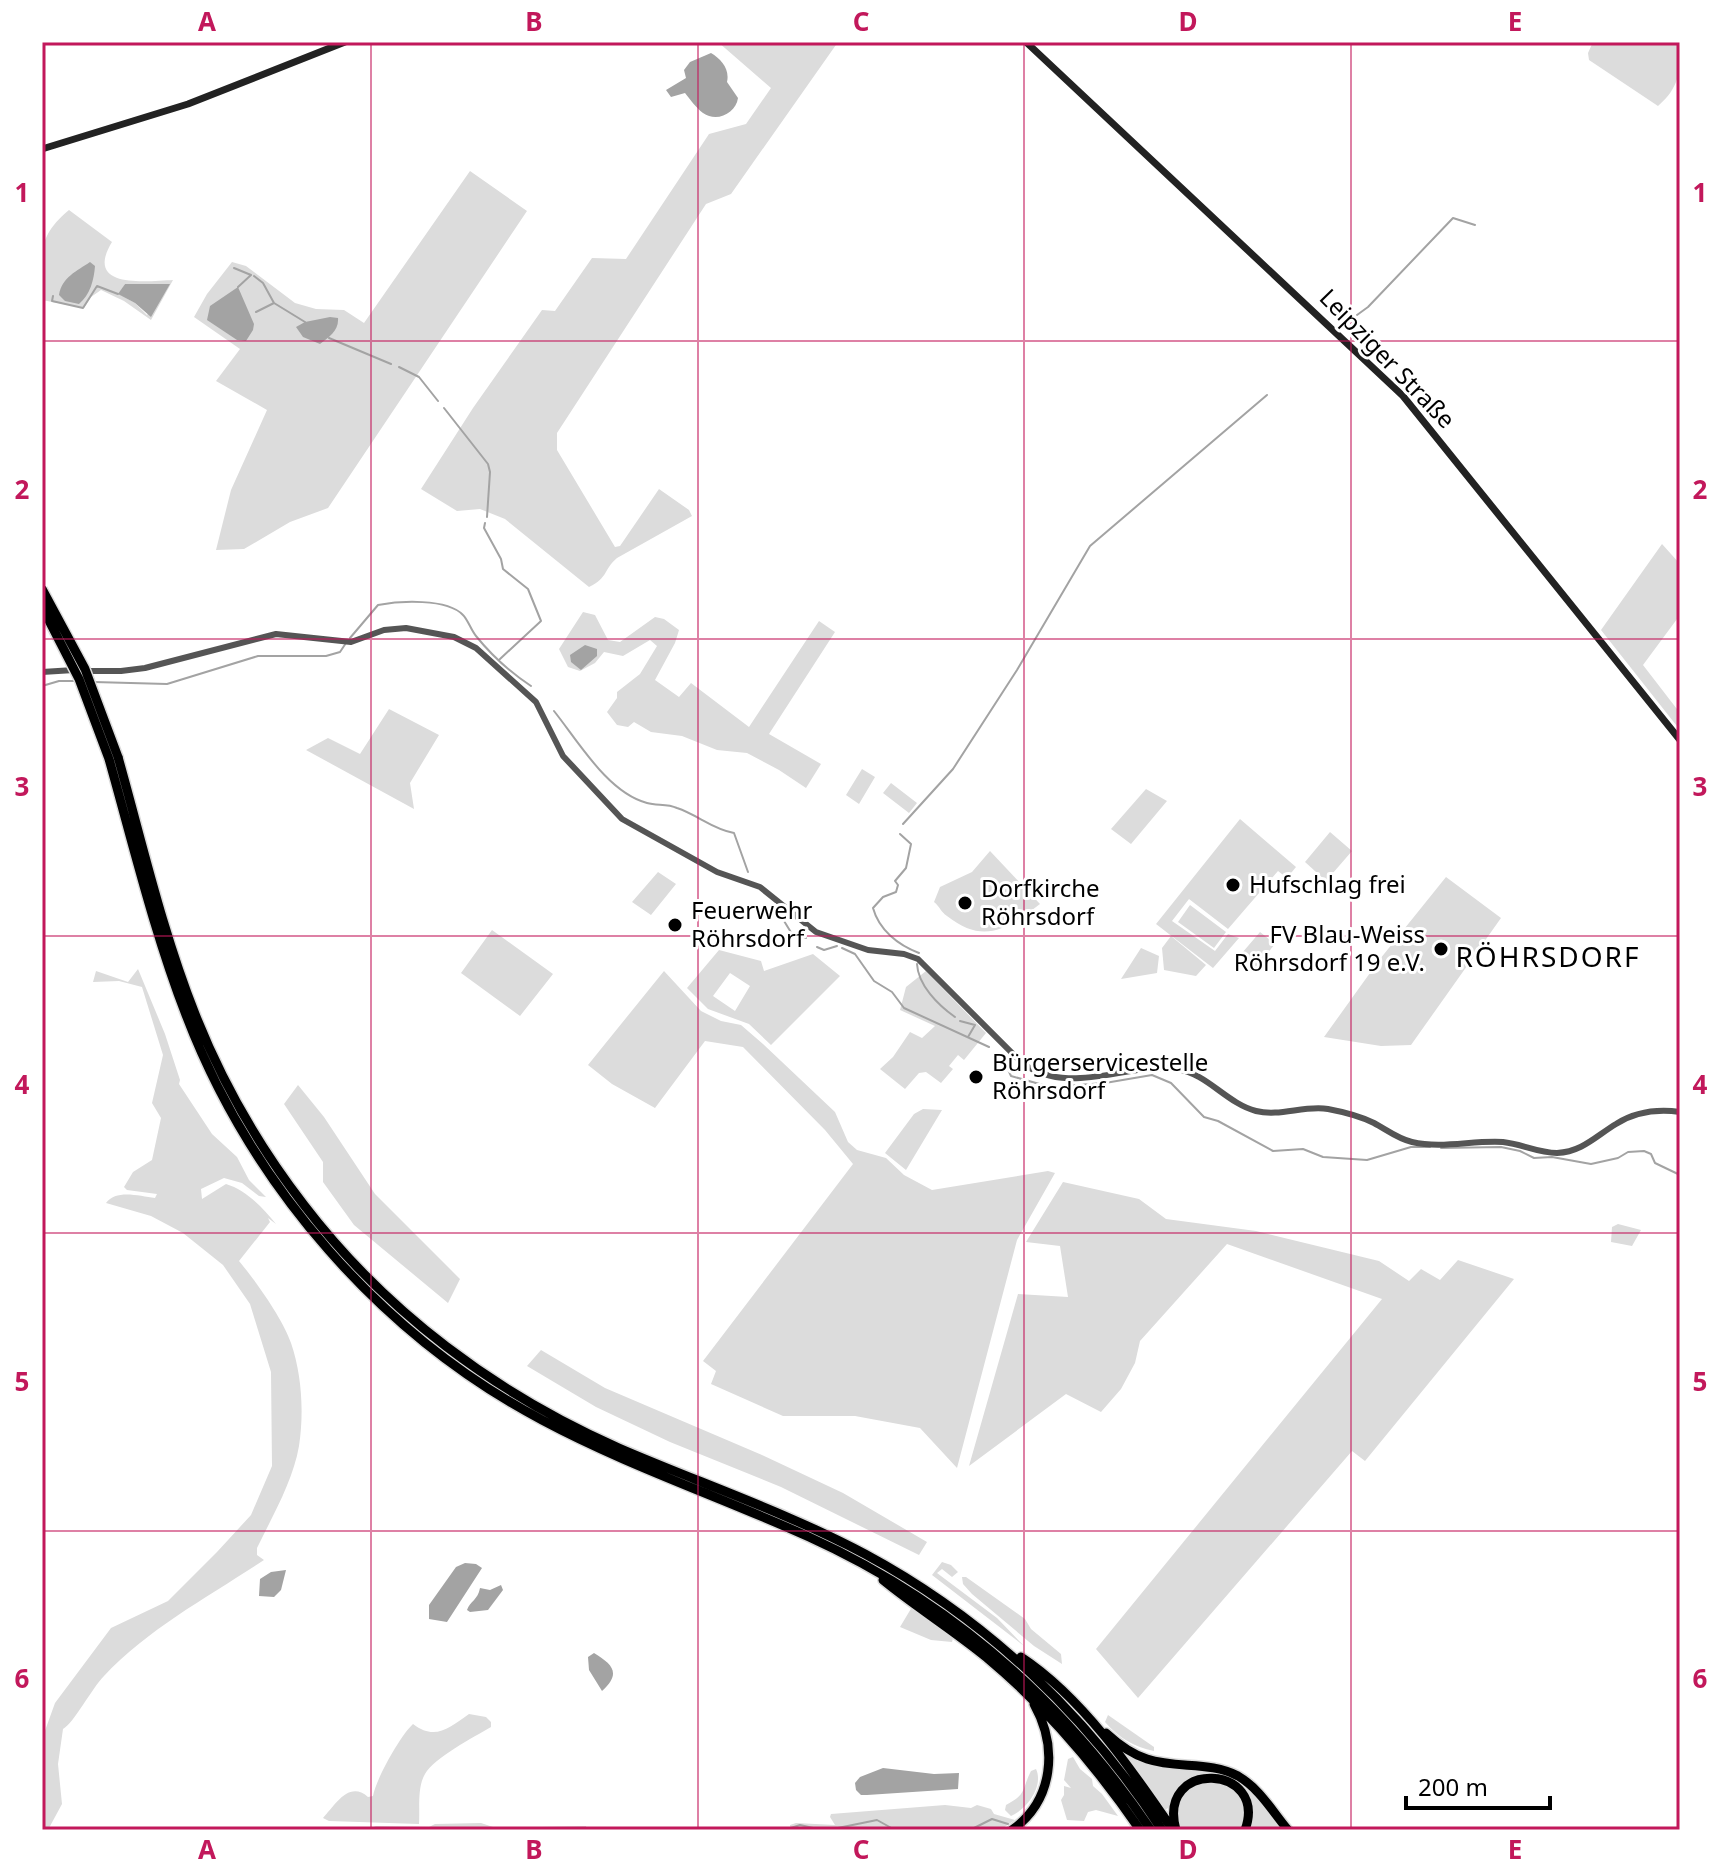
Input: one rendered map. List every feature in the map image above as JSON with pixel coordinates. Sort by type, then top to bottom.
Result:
[{"type":"highway","points":[[42,589],[85,669],[176,961],[216,1063],[245,1119],[285,1179],[336,1244],[383,1293],[468,1363],[545,1411],[616,1447],[785,1516],[863,1553],[927,1591],[1042,1672],[1125,1762],[1174,1830]]},
{"type":"highway","points":[[42,607],[79,679],[114,758],[164,950],[207,1065],[238,1123],[278,1186],[354,1278],[429,1345],[493,1391],[540,1419],[651,1472],[812,1538],[870,1567],[952,1619],[1021,1676],[1095,1753],[1151,1830]]},
{"type":"highway","points":[[870,1567],[885,1582],[986,1657],[1028,1694],[1102,1777],[1140,1830]]},
{"type":"highway","points":[[995,1640],[1085,1729],[1162,1830]]},
{"type":"highway","points":[[1012,1830],[1039,1800],[1049,1773],[1046,1732],[1028,1694]]},
{"type":"highway","points":[[1087,1718],[1124,1748],[1146,1759],[1211,1767],[1237,1776],[1260,1794],[1288,1830]]},
{"type":"highway","points":[[1174,1830],[1173,1813],[1179,1795],[1190,1783],[1206,1777],[1224,1779],[1242,1794],[1248,1807],[1249,1820],[1245,1830]]},
{"type":"main road","points":[[42,149],[199,100],[345,42]]},
{"type":"main road","name":"Leipziger Straße","points":[[1026,42],[1403,396],[1680,740]]},
{"type":"street","points":[[42,672],[134,670],[276,634],[341,642],[351,642],[384,630],[406,628],[443,634],[469,643],[536,702],[563,756],[622,819],[717,872],[760,887],[822,935],[868,950],[904,954],[918,959],[1011,1052],[1042,1075],[1097,1078],[1156,1068],[1179,1070],[1202,1079],[1247,1108],[1268,1113],[1315,1108],[1370,1121],[1396,1136],[1417,1143],[1500,1142],[1547,1153],[1564,1153],[1588,1144],[1613,1125],[1631,1117],[1655,1111],[1680,1112]]},
{"type":"shaded area","points":[[718,42],[838,42],[731,194],[706,204],[557,433],[557,450],[615,547],[620,546],[659,489],[689,510],[692,516],[617,558],[603,577],[589,587],[505,519],[480,509],[457,511],[421,489],[542,310],[555,311],[592,258],[626,259],[709,134],[746,124],[771,88]]},
{"type":"shaded area","points":[[1593,42],[1680,42],[1679,69],[1671,92],[1658,106],[1589,60],[1588,53]]},
{"type":"shaded area","points":[[711,53],[724,65],[727,82],[738,98],[734,108],[720,117],[703,113],[685,93],[671,97],[666,90],[686,78],[684,70],[690,62]]},
{"type":"shaded area","points":[[470,171],[527,211],[328,508],[290,522],[244,549],[216,550],[231,490],[267,410],[216,381],[240,349],[194,317],[207,294],[232,262],[246,266],[295,303],[316,309],[344,310],[364,323]]},
{"type":"shaded area","points":[[69,210],[112,242],[105,257],[106,268],[112,275],[135,281],[173,280],[151,320],[124,301],[101,290],[91,297],[84,308],[42,300],[42,250],[58,221]],"holes":[[[125,284],[169,284],[147,315],[119,294]]]},
{"type":"shaded area","points":[[90,262],[95,266],[86,296],[79,304],[65,301],[59,295],[63,284]]},
{"type":"shaded area","points":[[125,284],[170,284],[151,317],[118,294]]},
{"type":"shaded area","points":[[238,287],[254,324],[246,341],[237,340],[207,320],[210,306]]},
{"type":"shaded area","points":[[338,318],[337,327],[320,344],[303,337],[296,327],[305,322]]},
{"type":"shaded area","points":[[1662,544],[1680,564],[1680,615],[1643,665],[1680,713],[1680,730],[1601,630]]},
{"type":"shaded area","points":[[583,612],[595,615],[608,640],[620,642],[655,617],[664,619],[679,630],[655,680],[679,697],[691,683],[749,727],[819,621],[835,632],[769,734],[821,764],[806,788],[747,753],[717,750],[682,736],[651,732],[634,722],[628,727],[617,725],[607,712],[617,698],[617,692],[640,674],[657,646],[650,640],[623,656],[604,652],[595,663],[580,671],[568,667],[559,649]]},
{"type":"shaded area","points":[[585,645],[597,649],[597,656],[581,670],[571,662],[570,655]]},
{"type":"shaded area","points":[[389,709],[439,735],[410,783],[414,809],[306,750],[328,738],[360,754]]},
{"type":"shaded area","points":[[862,769],[875,777],[859,804],[846,795]]},
{"type":"shaded area","points":[[891,783],[917,803],[909,813],[883,793]]},
{"type":"shaded area","points":[[1146,789],[1167,801],[1131,844],[1111,829]]},
{"type":"shaded area","points":[[1240,819],[1296,867],[1287,878],[1278,871],[1228,929],[1189,899],[1172,921],[1215,951],[1228,934],[1239,938],[1213,968],[1156,924]]},
{"type":"shaded area","points":[[1330,832],[1352,851],[1326,881],[1305,862]]},
{"type":"shaded area","points":[[990,851],[1040,904],[1006,926],[984,932],[960,925],[934,902],[940,887],[972,872]]},
{"type":"shaded area","points":[[658,872],[676,884],[651,915],[632,902]]},
{"type":"shaded area","points":[[1446,877],[1501,918],[1411,1045],[1381,1046],[1324,1037],[1380,959]]},
{"type":"shaded area","points":[[1190,905],[1226,932],[1214,948],[1178,922]]},
{"type":"shaded area","points":[[492,930],[553,974],[520,1016],[461,973]]},
{"type":"shaded area","points":[[1260,932],[1275,944],[1251,973],[1236,960]]},
{"type":"shaded area","points":[[1171,936],[1206,965],[1196,976],[1164,970],[1162,948]]},
{"type":"shaded area","points":[[1141,948],[1159,956],[1157,973],[1121,979]]},
{"type":"shaded area","points":[[719,950],[761,961],[764,971],[813,954],[840,976],[771,1045],[749,1024],[708,1009],[687,988]],"holes":[[[730,973],[750,986],[735,1011],[713,996]]]},
{"type":"shaded area","points":[[138,969],[165,1034],[179,1084],[212,1134],[237,1157],[249,1180],[266,1197],[259,1196],[242,1183],[224,1178],[201,1189],[202,1199],[226,1184],[247,1195],[276,1224],[268,1218],[270,1222],[239,1261],[275,1312],[291,1343],[300,1381],[301,1433],[287,1485],[257,1548],[257,1555],[264,1560],[140,1643],[104,1676],[63,1729],[58,1764],[62,1804],[49,1828],[42,1827],[42,1739],[55,1703],[111,1628],[168,1601],[251,1515],[272,1466],[271,1372],[250,1304],[223,1265],[183,1233],[151,1216],[106,1203],[116,1196],[155,1198],[157,1194],[124,1187],[133,1172],[152,1160],[161,1118],[152,1103],[163,1055],[142,987],[119,981],[93,982],[96,971],[128,982]]},
{"type":"shaded area","points":[[664,971],[701,1011],[721,1021],[741,1025],[763,1044],[835,1112],[848,1142],[857,1150],[886,1158],[904,1175],[932,1190],[1048,1171],[1055,1173],[1017,1240],[957,1468],[920,1428],[855,1416],[783,1416],[711,1384],[716,1371],[703,1361],[853,1164],[825,1130],[743,1047],[705,1041],[655,1108],[612,1084],[588,1065]]},
{"type":"shaded area","points":[[926,971],[986,1033],[964,1060],[958,1055],[949,1066],[953,1069],[941,1083],[926,1072],[919,1073],[905,1089],[880,1069],[893,1057],[910,1032],[922,1038],[935,1026],[900,1010],[906,987]]},
{"type":"shaded area","points":[[298,1085],[324,1117],[375,1194],[460,1279],[448,1303],[354,1225],[323,1182],[323,1162],[284,1104]]},
{"type":"shaded area","points":[[923,1109],[942,1110],[906,1170],[885,1153],[914,1114]]},
{"type":"shaded area","points":[[1063,1182],[1139,1199],[1166,1219],[1256,1231],[1379,1261],[1409,1281],[1421,1269],[1440,1280],[1458,1260],[1514,1279],[1365,1461],[1352,1451],[1138,1698],[1096,1649],[1382,1299],[1227,1244],[1140,1341],[1135,1363],[1121,1389],[1101,1412],[1066,1394],[969,1466],[1018,1294],[1068,1297],[1060,1246],[1026,1242]]},
{"type":"shaded area","points":[[1618,1224],[1641,1230],[1632,1246],[1611,1242],[1612,1227]]},
{"type":"shaded area","points":[[541,1350],[605,1388],[843,1493],[927,1542],[919,1555],[781,1487],[670,1442],[596,1407],[527,1366]]},
{"type":"shaded area","points":[[942,1562],[958,1572],[952,1577],[942,1569],[937,1573],[997,1618],[1024,1646],[932,1575]]},
{"type":"shaded area","points":[[465,1563],[482,1568],[447,1622],[429,1619],[429,1605],[456,1567]]},
{"type":"shaded area","points":[[286,1570],[281,1590],[274,1597],[259,1596],[260,1579],[271,1572]]},
{"type":"shaded area","points":[[962,1577],[1025,1619],[1031,1629],[1061,1654],[1062,1664],[1034,1646],[972,1594],[963,1584]]},
{"type":"shaded area","points":[[501,1585],[503,1590],[488,1610],[467,1610],[480,1588],[490,1590]]},
{"type":"shaded area","points":[[912,1607],[953,1638],[952,1642],[931,1640],[900,1627]]},
{"type":"shaded area","points":[[594,1653],[612,1669],[612,1679],[602,1691],[589,1670],[588,1657]]},
{"type":"shaded area","points":[[469,1714],[486,1717],[491,1727],[445,1755],[425,1774],[420,1792],[419,1824],[329,1821],[323,1818],[349,1793],[355,1791],[373,1796],[389,1758],[413,1724],[428,1732],[442,1731]]},
{"type":"shaded area","points":[[1108,1715],[1154,1747],[1154,1751],[1121,1737],[1105,1722]]},
{"type":"shaded area","points":[[1122,1752],[1140,1761],[1211,1771],[1229,1777],[1258,1797],[1282,1830],[1249,1830],[1252,1814],[1249,1799],[1232,1784],[1216,1777],[1194,1778],[1165,1810]]},
{"type":"shaded area","points":[[1073,1757],[1118,1816],[1096,1810],[1088,1812],[1084,1821],[1067,1820],[1061,1800],[1064,1786],[1071,1788],[1064,1780],[1068,1759]]},
{"type":"shaded area","points":[[883,1768],[934,1774],[959,1773],[958,1789],[867,1795],[861,1795],[856,1790],[855,1783],[860,1777]]},
{"type":"shaded area","points":[[1036,1769],[1036,1789],[1023,1808],[1011,1816],[1005,1810],[1006,1805],[1021,1795],[1031,1771]]},
{"type":"shaded area","points":[[1210,1780],[1239,1796],[1243,1809],[1242,1830],[1180,1830],[1182,1797],[1192,1788]]},
{"type":"shaded area","points":[[945,1805],[971,1808],[977,1805],[1015,1820],[1000,1830],[790,1828],[796,1823],[835,1825],[831,1814]]},
{"type":"shaded area","points":[[481,1823],[496,1828],[586,1826],[587,1830],[365,1830],[376,1826],[429,1827],[435,1824]]},
{"type":"waterway","points":[[1357,315],[1453,218],[1475,225]]},
{"type":"waterway","points":[[234,268],[251,275],[238,287]]},
{"type":"waterway","points":[[254,276],[263,283],[274,303]]},
{"type":"waterway","points":[[53,296],[52,301],[83,308],[97,286],[118,294]]},
{"type":"waterway","points":[[256,312],[274,303],[305,322]]},
{"type":"waterway","points":[[329,338],[391,364]]},
{"type":"waterway","points":[[399,367],[419,377],[438,401]]},
{"type":"waterway","points":[[903,824],[953,769],[1017,670],[1090,546],[1267,395]]},
{"type":"waterway","points":[[444,408],[488,464],[487,517]]},
{"type":"waterway","points":[[485,523],[484,528],[503,569],[528,589],[541,621],[500,659]]},
{"type":"waterway","points":[[350,638],[378,605],[435,603],[463,615],[488,650],[531,686]]},
{"type":"waterway","points":[[94,682],[167,684],[258,656],[326,656],[340,652],[346,643]]},
{"type":"waterway","points":[[42,686],[59,681],[76,681]]},
{"type":"waterway","points":[[554,711],[595,764],[619,789],[647,803],[673,806],[734,833],[748,872]]},
{"type":"waterway","points":[[900,834],[911,844],[906,868],[895,881],[898,885],[896,892],[883,897],[873,908],[890,936],[919,953]]},
{"type":"waterway","points":[[781,916],[792,934],[806,938]]},
{"type":"waterway","points":[[817,947],[824,950],[837,946]]},
{"type":"waterway","points":[[842,948],[855,954],[874,981],[892,992],[904,1008],[989,1047]]},
{"type":"waterway","points":[[917,964],[930,994],[955,1017]]},
{"type":"waterway","points":[[960,1021],[975,1025],[968,1037]]},
{"type":"waterway","points":[[1006,1065],[1011,1076],[1050,1087],[1105,1083],[1152,1075],[1171,1083],[1204,1117],[1218,1121],[1273,1151],[1303,1149],[1323,1157],[1367,1160],[1411,1147],[1430,1147]]},
{"type":"waterway","points":[[1441,1148],[1501,1147],[1534,1158],[1552,1157],[1591,1164],[1618,1158],[1628,1152],[1644,1151],[1651,1154],[1655,1163],[1680,1175]]},
{"type":"waterway","points":[[970,1830],[992,1819],[1008,1824]]},
{"type":"waterway","points":[[828,1830],[877,1820],[895,1830]]},
{"type":"waterway","points":[[785,1830],[800,1825],[822,1830]]},
{"type":"place","name":"Hufschlag frei","points":[[1233,885]]},
{"type":"place","name":"Dorfkirche Röhrsdorf","points":[[965,903]]},
{"type":"place","name":"Feuerwehr Röhrsdorf","points":[[675,925]]},
{"type":"place","name":"FV Blau-Weiss Röhrsdorf 19 e.V.","points":[[1441,949]]},
{"type":"place","name":"Bürgerservicestelle Röhrsdorf","points":[[976,1077]]},
{"type":"district","name":"RÖHRSDORF","points":[[1548,957]]}]
